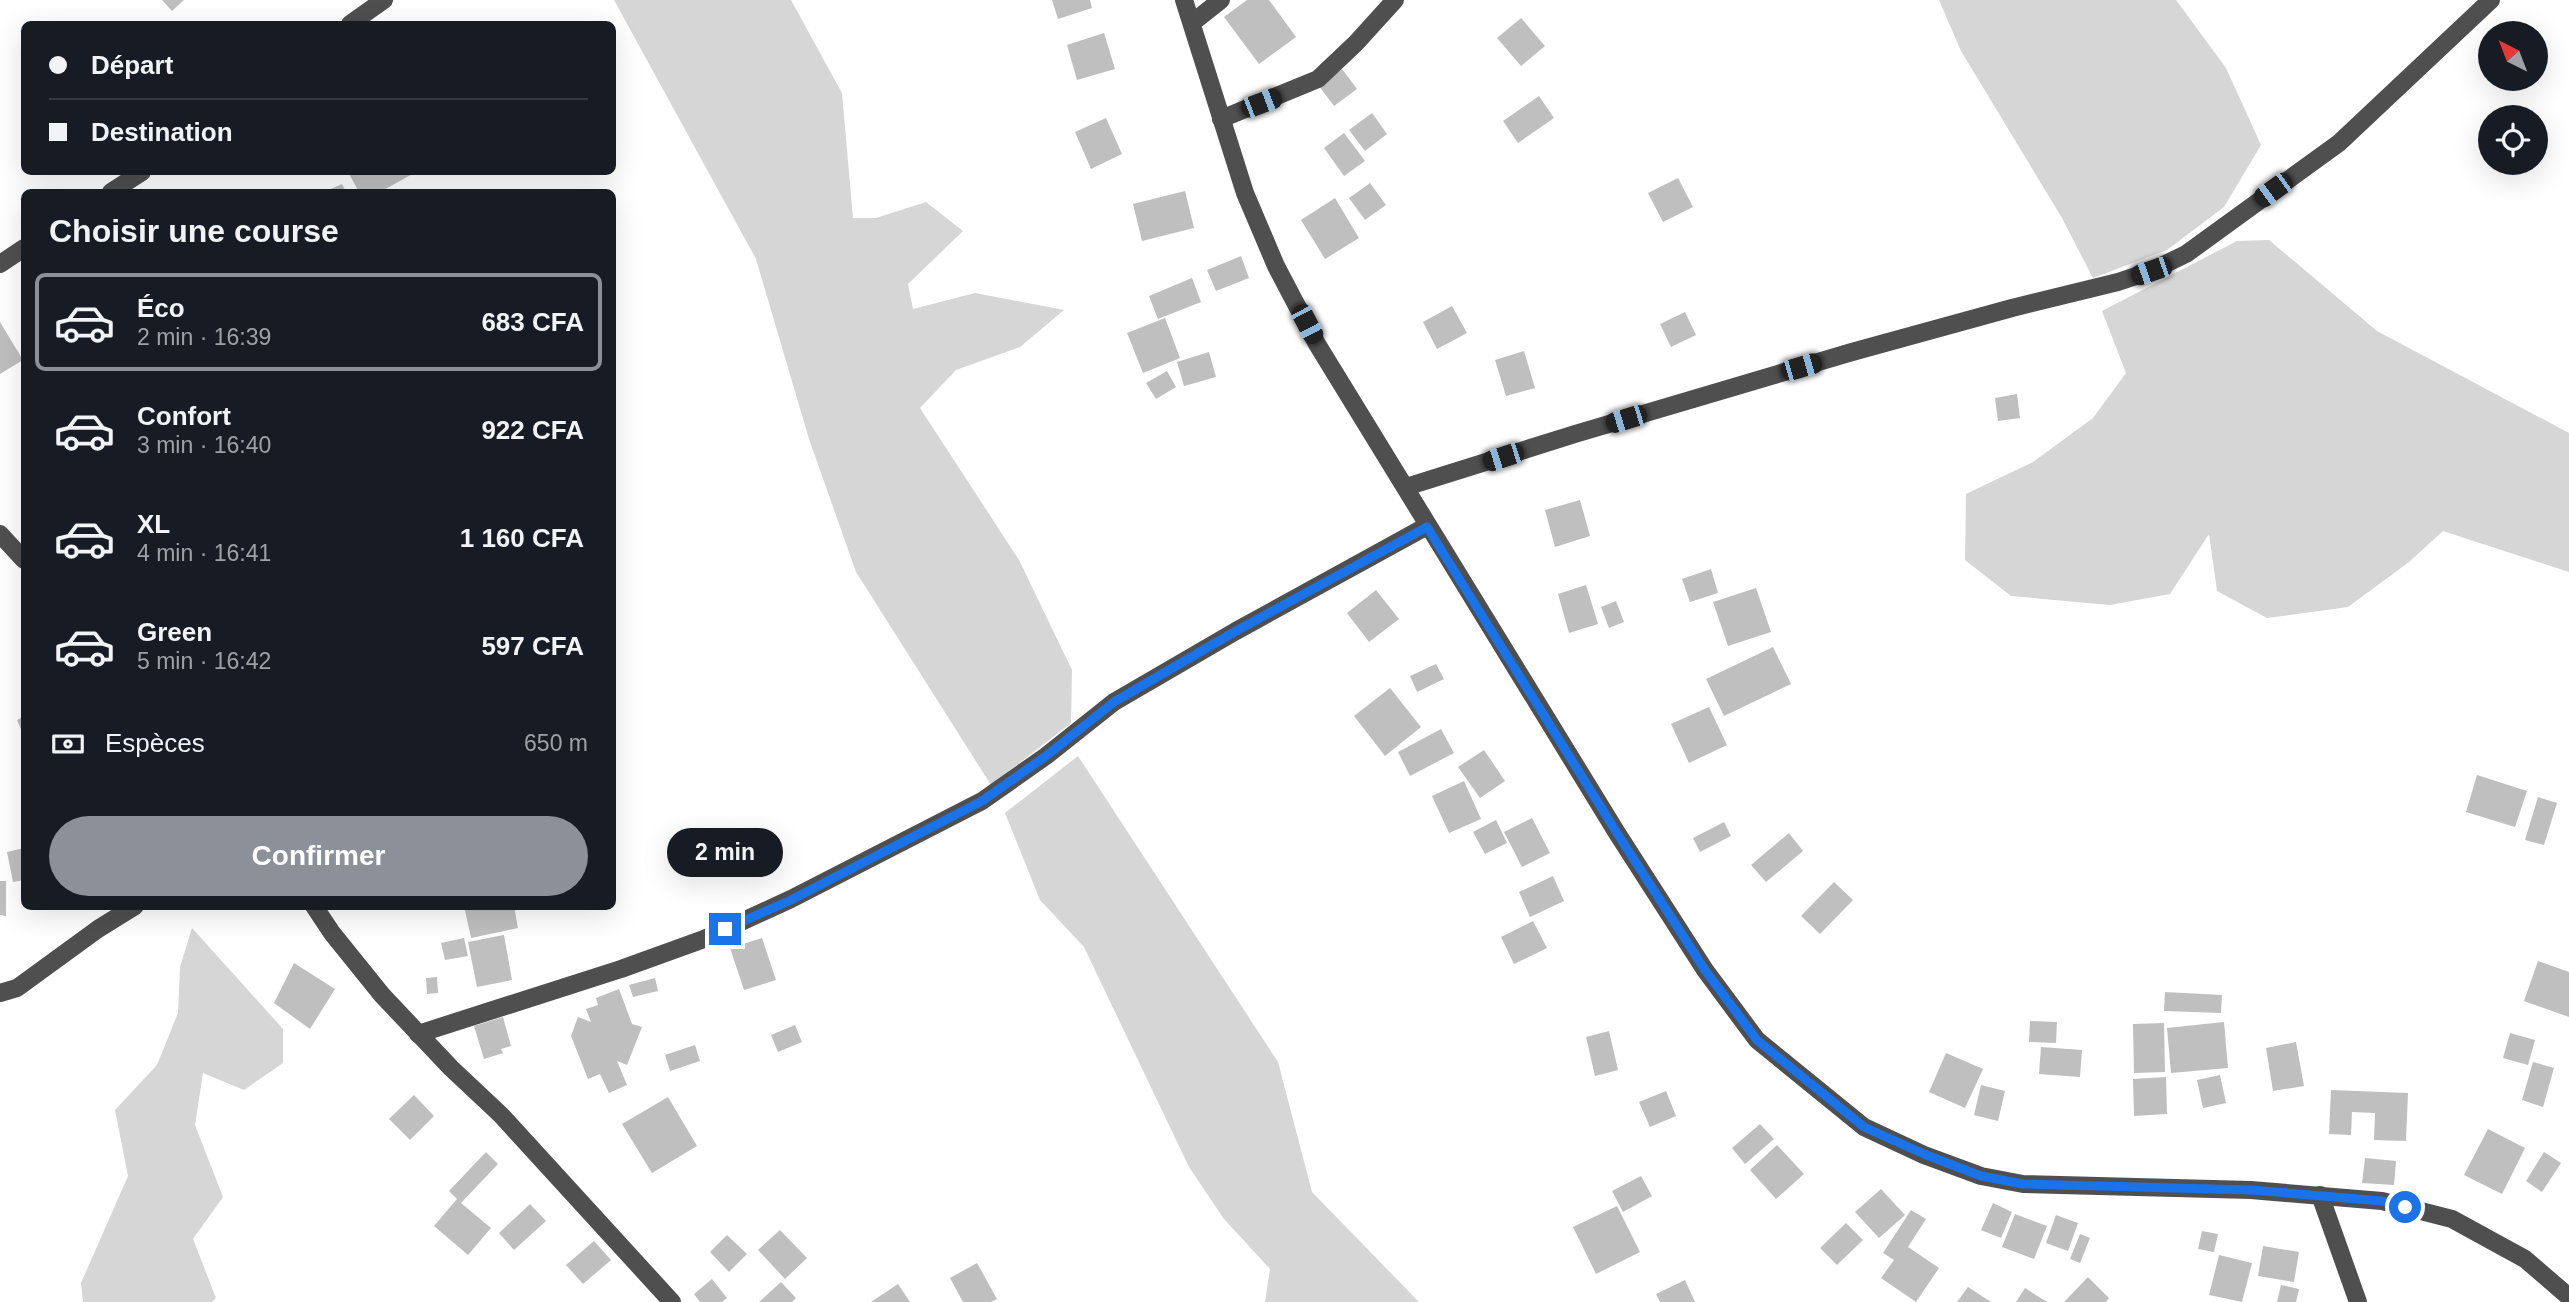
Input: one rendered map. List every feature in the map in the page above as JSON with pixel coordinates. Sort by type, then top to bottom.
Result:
[{"type":"street","points":[[354,21],[384,0]]},
{"type":"street","points":[[1184,0],[1245,193],[1276,266],[1317,344],[1617,833],[1705,970],[1757,1040],[1864,1127],[1981,1176],[2023,1184],[2251,1190],[2382,1201],[2452,1219],[2525,1259],[2569,1297]]},
{"type":"street","points":[[1192,23],[1221,0]]},
{"type":"street","points":[[1221,119],[1318,79],[1395,0]]},
{"type":"street","points":[[1406,487],[1852,352],[2151,271],[2186,254],[2339,143],[2491,0]]},
{"type":"street","points":[[116,189],[137,175]]},
{"type":"street","points":[[0,264],[21,250]]},
{"type":"street","points":[[418,1034],[621,969],[704,939],[791,900],[982,801],[1046,756],[1114,702],[1236,631],[1427,527]]},
{"type":"street","points":[[0,534],[21,557]]},
{"type":"street","points":[[0,993],[18,988],[129,910]]},
{"type":"street","points":[[317,910],[359,967],[418,1034],[501,1115],[673,1302]]},
{"type":"street","points":[[2320,1195],[2358,1302]]},
{"type":"shaded area","points":[[614,0],[791,0],[842,93],[853,218],[876,218],[926,202],[963,231],[908,284],[913,309],[975,293],[1064,310],[1020,347],[956,370],[920,408],[1019,560],[1072,670],[1071,723],[991,785],[856,572],[809,439],[756,259]]},
{"type":"shaded area","points":[[1939,0],[2176,0],[2226,68],[2261,145],[2224,207],[2167,250],[2093,278],[2062,218],[1961,51]]},
{"type":"shaded area","points":[[2269,240],[2377,331],[2569,433],[2569,572],[2443,531],[2409,562],[2348,607],[2267,618],[2217,591],[2209,534],[2170,594],[2110,605],[2011,596],[1965,560],[1966,494],[2033,462],[2093,418],[2126,373],[2102,311],[2237,241]]},
{"type":"shaded area","points":[[1078,756],[1278,1062],[1312,1192],[1419,1302],[1265,1302],[1270,1269],[1224,1219],[1189,1167],[1084,947],[1040,900],[1005,813]]},
{"type":"shaded area","points":[[192,928],[283,1029],[283,1063],[244,1090],[203,1073],[195,1125],[223,1197],[193,1239],[216,1298],[212,1302],[83,1302],[81,1283],[128,1176],[115,1110],[157,1065],[178,1013],[180,967]]},
{"type":"building","points":[[162,0],[184,0],[172,11]]},
{"type":"building","points":[[1052,0],[1090,0],[1092,8],[1058,19]]},
{"type":"building","points":[[1247,0],[1269,0],[1296,37],[1259,64],[1224,17]]},
{"type":"building","points":[[1521,18],[1545,46],[1521,66],[1497,38]]},
{"type":"building","points":[[1104,33],[1115,69],[1077,80],[1067,45]]},
{"type":"building","points":[[1342,69],[1357,89],[1334,106],[1319,86]]},
{"type":"building","points":[[1539,96],[1554,118],[1518,143],[1503,121]]},
{"type":"building","points":[[1372,113],[1387,134],[1365,151],[1349,130]]},
{"type":"building","points":[[1106,118],[1122,154],[1091,169],[1075,132]]},
{"type":"building","points":[[1344,133],[1365,161],[1344,176],[1324,148]]},
{"type":"building","points":[[350,175],[411,175],[385,189],[357,189]]},
{"type":"building","points":[[1678,178],[1693,207],[1663,222],[1648,193]]},
{"type":"building","points":[[1370,183],[1386,205],[1365,220],[1349,198]]},
{"type":"building","points":[[342,184],[344,189],[331,189]]},
{"type":"building","points":[[1185,191],[1194,228],[1142,241],[1133,204]]},
{"type":"building","points":[[1335,198],[1359,238],[1325,259],[1301,220]]},
{"type":"building","points":[[1241,256],[1249,278],[1216,291],[1207,270]]},
{"type":"building","points":[[1192,278],[1201,302],[1158,319],[1149,296]]},
{"type":"building","points":[[1452,306],[1467,333],[1437,349],[1423,322]]},
{"type":"building","points":[[1685,312],[1696,335],[1671,347],[1660,324]]},
{"type":"building","points":[[1165,318],[1180,358],[1143,373],[1127,333]]},
{"type":"building","points":[[0,322],[21,357],[21,361],[0,374]]},
{"type":"building","points":[[1524,351],[1535,388],[1506,396],[1495,360]]},
{"type":"building","points":[[1209,352],[1216,377],[1184,386],[1177,362]]},
{"type":"building","points":[[1167,371],[1176,387],[1156,399],[1146,383]]},
{"type":"building","points":[[2017,394],[2020,418],[1998,421],[1995,398]]},
{"type":"building","points":[[1580,500],[1590,536],[1555,547],[1545,510]]},
{"type":"building","points":[[1711,569],[1718,593],[1690,602],[1682,579]]},
{"type":"building","points":[[1586,585],[1598,624],[1569,633],[1558,594]]},
{"type":"building","points":[[1756,588],[1771,632],[1728,646],[1713,602]]},
{"type":"building","points":[[1376,590],[1399,619],[1369,642],[1347,613]]},
{"type":"building","points":[[1616,601],[1624,622],[1609,628],[1601,607]]},
{"type":"building","points":[[1773,647],[1791,684],[1724,716],[1706,679]]},
{"type":"building","points":[[1436,664],[1444,679],[1417,692],[1410,676]]},
{"type":"building","points":[[1390,688],[1421,727],[1385,756],[1354,716]]},
{"type":"building","points":[[1709,707],[1727,745],[1689,763],[1671,724]]},
{"type":"building","points":[[1441,729],[1454,753],[1410,776],[1398,752]]},
{"type":"building","points":[[1484,750],[1505,781],[1480,798],[1458,767]]},
{"type":"building","points":[[2477,775],[2527,791],[2515,827],[2466,812]]},
{"type":"building","points":[[1464,781],[1481,819],[1449,833],[1432,796]]},
{"type":"building","points":[[2538,797],[2557,803],[2544,845],[2525,840]]},
{"type":"building","points":[[1532,818],[1550,853],[1522,867],[1504,832]]},
{"type":"building","points":[[1496,820],[1507,843],[1485,854],[1473,832]]},
{"type":"building","points":[[1724,822],[1731,836],[1700,852],[1693,838]]},
{"type":"building","points":[[1789,833],[1803,851],[1766,882],[1751,865]]},
{"type":"building","points":[[21,849],[21,881],[13,882],[7,852]]},
{"type":"building","points":[[1553,876],[1564,901],[1530,917],[1519,892]]},
{"type":"building","points":[[0,881],[6,881],[6,916],[0,915]]},
{"type":"building","points":[[1834,882],[1853,900],[1820,934],[1801,916]]},
{"type":"building","points":[[465,910],[515,910],[518,928],[471,938]]},
{"type":"building","points":[[1533,921],[1547,948],[1514,964],[1501,937]]},
{"type":"building","points":[[504,935],[512,980],[477,987],[468,942]]},
{"type":"building","points":[[464,938],[468,956],[445,960],[441,943]]},
{"type":"building","points":[[762,938],[776,980],[744,990],[730,948]]},
{"type":"building","points":[[2538,961],[2569,972],[2569,1017],[2524,1001]]},
{"type":"building","points":[[294,963],[335,989],[310,1029],[274,1003]]},
{"type":"building","points":[[437,977],[438,993],[427,994],[426,978]]},
{"type":"building","points":[[655,978],[658,991],[633,997],[629,985]]},
{"type":"building","points":[[619,989],[632,1024],[642,1027],[627,1065],[617,1061],[627,1085],[609,1093],[600,1074],[588,1079],[571,1036],[578,1017],[591,1022],[586,1009],[598,1005],[596,998]]},
{"type":"building","points":[[2165,992],[2222,995],[2221,1013],[2164,1011]]},
{"type":"building","points":[[503,1017],[511,1046],[501,1049],[503,1053],[484,1059],[474,1026]]},
{"type":"building","points":[[2030,1021],[2057,1022],[2056,1043],[2029,1042]]},
{"type":"building","points":[[2224,1022],[2228,1068],[2171,1073],[2167,1028]]},
{"type":"building","points":[[2164,1023],[2165,1072],[2134,1073],[2133,1024]]},
{"type":"building","points":[[795,1025],[802,1042],[778,1052],[771,1035]]},
{"type":"building","points":[[1609,1031],[1618,1070],[1595,1076],[1586,1037]]},
{"type":"building","points":[[2510,1033],[2535,1040],[2528,1065],[2503,1058]]},
{"type":"building","points":[[2296,1042],[2304,1086],[2273,1091],[2266,1048]]},
{"type":"building","points":[[695,1045],[700,1061],[670,1071],[665,1055]]},
{"type":"building","points":[[2041,1047],[2082,1050],[2080,1077],[2039,1074]]},
{"type":"building","points":[[1946,1053],[1983,1069],[1965,1108],[1929,1092]]},
{"type":"building","points":[[2533,1062],[2554,1068],[2543,1107],[2522,1100]]},
{"type":"building","points":[[2220,1075],[2226,1103],[2203,1108],[2197,1080]]},
{"type":"building","points":[[2166,1077],[2167,1114],[2134,1116],[2133,1079]]},
{"type":"building","points":[[1981,1085],[2005,1091],[1998,1121],[1974,1115]]},
{"type":"building","points":[[2331,1090],[2408,1093],[2406,1141],[2374,1140],[2375,1113],[2352,1112],[2351,1135],[2329,1134]]},
{"type":"building","points":[[1666,1091],[1676,1116],[1650,1127],[1639,1102]]},
{"type":"building","points":[[414,1095],[434,1116],[410,1140],[389,1119]]},
{"type":"building","points":[[668,1097],[697,1146],[652,1173],[622,1124]]},
{"type":"building","points":[[1760,1124],[1774,1139],[1745,1164],[1732,1148]]},
{"type":"building","points":[[2488,1129],[2525,1148],[2502,1194],[2464,1175]]},
{"type":"building","points":[[1777,1145],[1804,1174],[1776,1199],[1750,1170]]},
{"type":"building","points":[[486,1152],[498,1164],[461,1203],[491,1228],[468,1255],[434,1226],[457,1199],[449,1191]]},
{"type":"building","points":[[2544,1152],[2561,1163],[2542,1192],[2526,1181]]},
{"type":"building","points":[[2365,1158],[2396,1161],[2394,1185],[2362,1183]]},
{"type":"building","points":[[1641,1176],[1652,1196],[1623,1212],[1612,1191]]},
{"type":"building","points":[[1881,1189],[1905,1215],[1879,1238],[1855,1212]]},
{"type":"building","points":[[1993,1203],[2012,1212],[2001,1238],[1981,1230]]},
{"type":"building","points":[[530,1204],[546,1221],[514,1250],[499,1233]]},
{"type":"building","points":[[1617,1206],[1640,1252],[1596,1274],[1573,1227]]},
{"type":"building","points":[[1911,1210],[1926,1219],[1908,1247],[1939,1268],[1916,1302],[1881,1278],[1894,1260],[1883,1253]]},
{"type":"building","points":[[2015,1214],[2047,1226],[2034,1259],[2002,1247]]},
{"type":"building","points":[[2056,1215],[2078,1223],[2068,1251],[2046,1243]]},
{"type":"building","points":[[1846,1223],[1863,1240],[1837,1265],[1820,1248]]},
{"type":"building","points":[[780,1230],[807,1258],[785,1279],[758,1250]]},
{"type":"building","points":[[2202,1231],[2218,1234],[2214,1252],[2198,1249]]},
{"type":"building","points":[[2080,1234],[2090,1238],[2080,1263],[2070,1259]]},
{"type":"building","points":[[727,1235],[747,1254],[729,1272],[710,1252]]},
{"type":"building","points":[[594,1241],[611,1260],[583,1284],[566,1265]]},
{"type":"building","points":[[2263,1246],[2299,1252],[2294,1282],[2258,1276]]},
{"type":"building","points":[[2219,1255],[2252,1263],[2242,1302],[2209,1295]]},
{"type":"building","points":[[977,1263],[997,1299],[991,1302],[963,1302],[950,1278]]},
{"type":"building","points":[[2088,1277],[2109,1298],[2106,1302],[2064,1302]]},
{"type":"building","points":[[712,1279],[727,1298],[722,1302],[700,1302],[694,1294]]},
{"type":"building","points":[[1685,1280],[1695,1302],[1660,1302],[1656,1294]]},
{"type":"building","points":[[781,1282],[796,1298],[792,1302],[759,1302]]},
{"type":"building","points":[[898,1284],[910,1302],[871,1302]]},
{"type":"building","points":[[2281,1285],[2299,1289],[2296,1302],[2277,1302]]},
{"type":"building","points":[[1968,1287],[1991,1302],[1957,1302]]},
{"type":"building","points":[[2025,1288],[2047,1302],[2016,1302]]},
{"type":"route","points":[[725,929],[791,900],[982,801],[1046,756],[1114,702],[1236,631],[1427,527],[1705,970],[1757,1040],[1864,1127],[1981,1176],[2023,1184],[2251,1190],[2382,1201],[2405,1207]]}]
